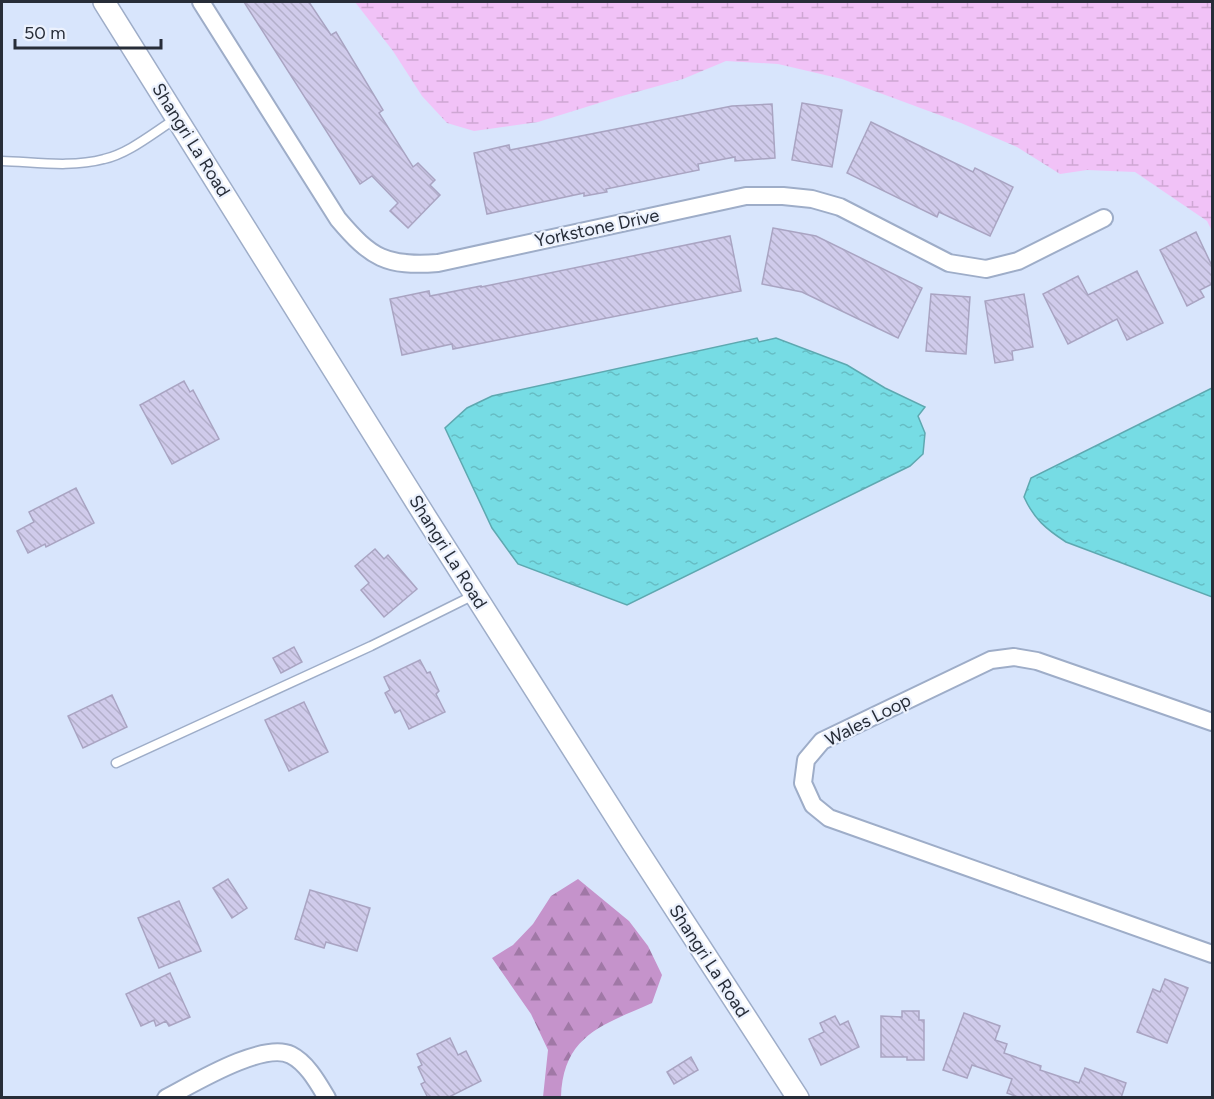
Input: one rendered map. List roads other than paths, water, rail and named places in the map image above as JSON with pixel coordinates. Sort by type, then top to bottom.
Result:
[{"type":"street","name":"Shangri La Road","points":[[105,2],[475,594],[798,1098]]},
{"type":"street","name":"Yorkstone Drive","points":[[201,2],[338,219],[360,244],[384,259],[412,265],[438,263],[746,196],[783,196],[812,199],[840,207],[949,262],[986,269],[1018,261],[1104,218]]},
{"type":"street","name":"Wales Loop","points":[[1212,722],[1037,662],[1014,657],[991,660],[822,741],[807,760],[803,783],[813,805],[829,818],[1212,954]]},
{"type":"street","points":[[166,1098],[245,1058],[268,1052],[291,1055],[311,1073],[327,1098]]},
{"type":"lane","points":[[2,161],[70,164],[105,159],[133,146],[177,118]]},
{"type":"lane","points":[[116,763],[370,646],[475,594]]},
{"type":"water","points":[[757,338],[759,342],[776,338],[847,365],[885,388],[925,407],[918,416],[925,433],[923,454],[910,466],[627,605],[518,564],[492,528],[445,428],[467,408],[492,396]]},
{"type":"water","points":[[1212,388],[1212,597],[1066,542],[1036,517],[1024,497],[1031,478]]}]
